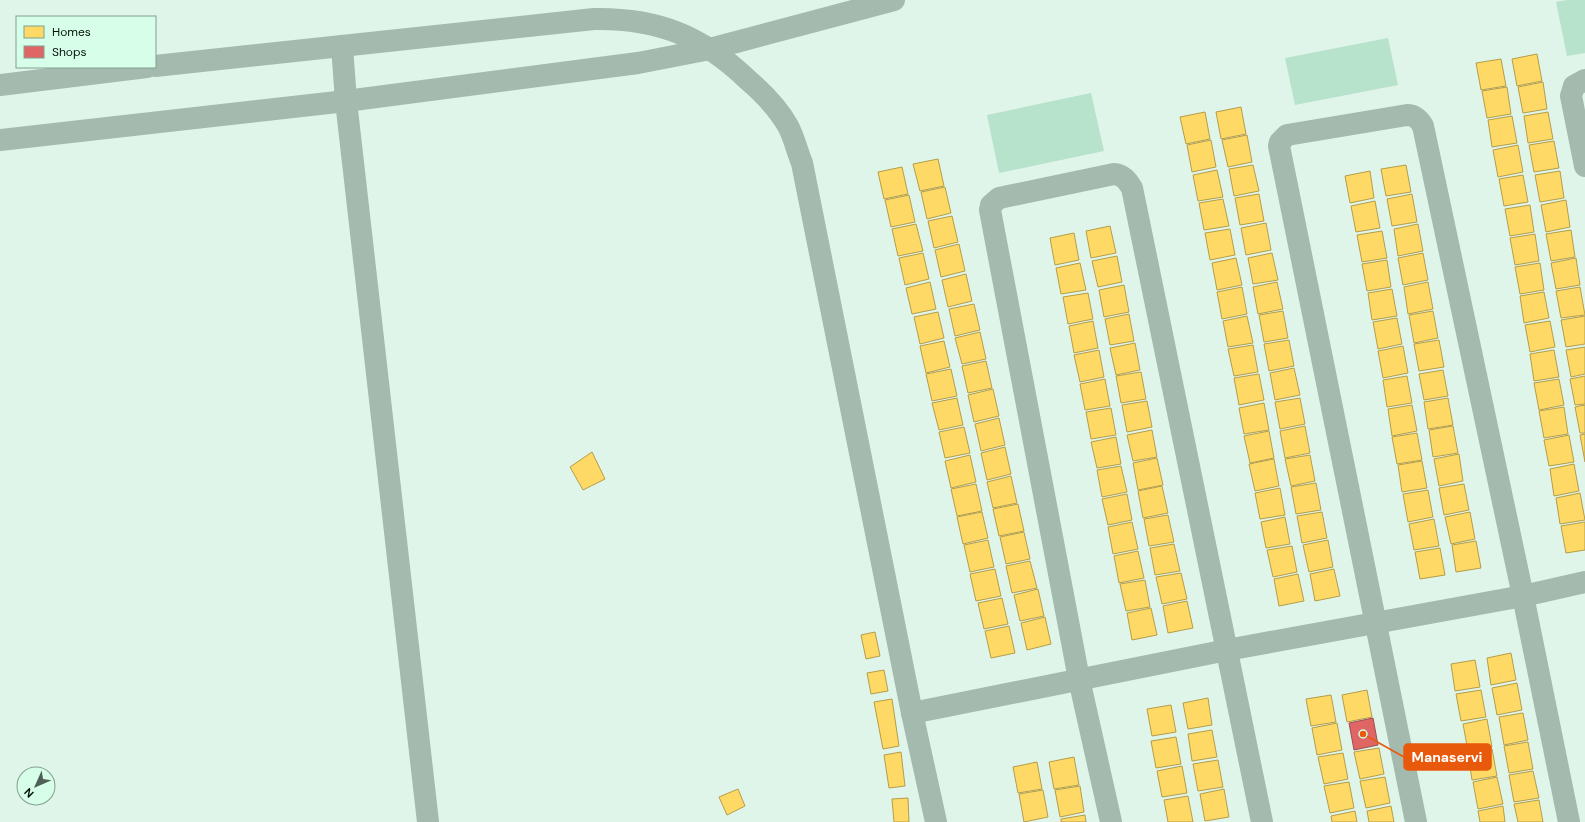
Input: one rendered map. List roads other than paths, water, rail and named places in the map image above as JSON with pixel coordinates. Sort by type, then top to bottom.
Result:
[{"type":"street","points":[[0,140],[346,101],[638,63],[710,49],[894,0]]},
{"type":"street","points":[[156,66],[594,19],[619,19],[662,26],[685,34],[710,49],[736,68],[765,96],[788,126],[802,163],[912,713],[936,822]]},
{"type":"street","points":[[342,46],[346,101],[428,822]]},
{"type":"street","points":[[0,85],[139,68]]},
{"type":"street","points":[[1585,80],[1574,86],[1571,96],[1585,166]]},
{"type":"street","points":[[1416,822],[1279,152],[1280,142],[1287,135],[1407,115],[1412,115],[1420,121],[1523,596],[1569,822]]},
{"type":"street","points":[[1111,822],[1079,679],[990,210],[991,205],[999,198],[1114,174],[1125,178],[1132,188],[1262,822]]},
{"type":"street","points":[[912,713],[1227,650],[1523,596],[1585,582]]},
{"type":"place","name":"Manaservi","points":[[1363,734]]}]
